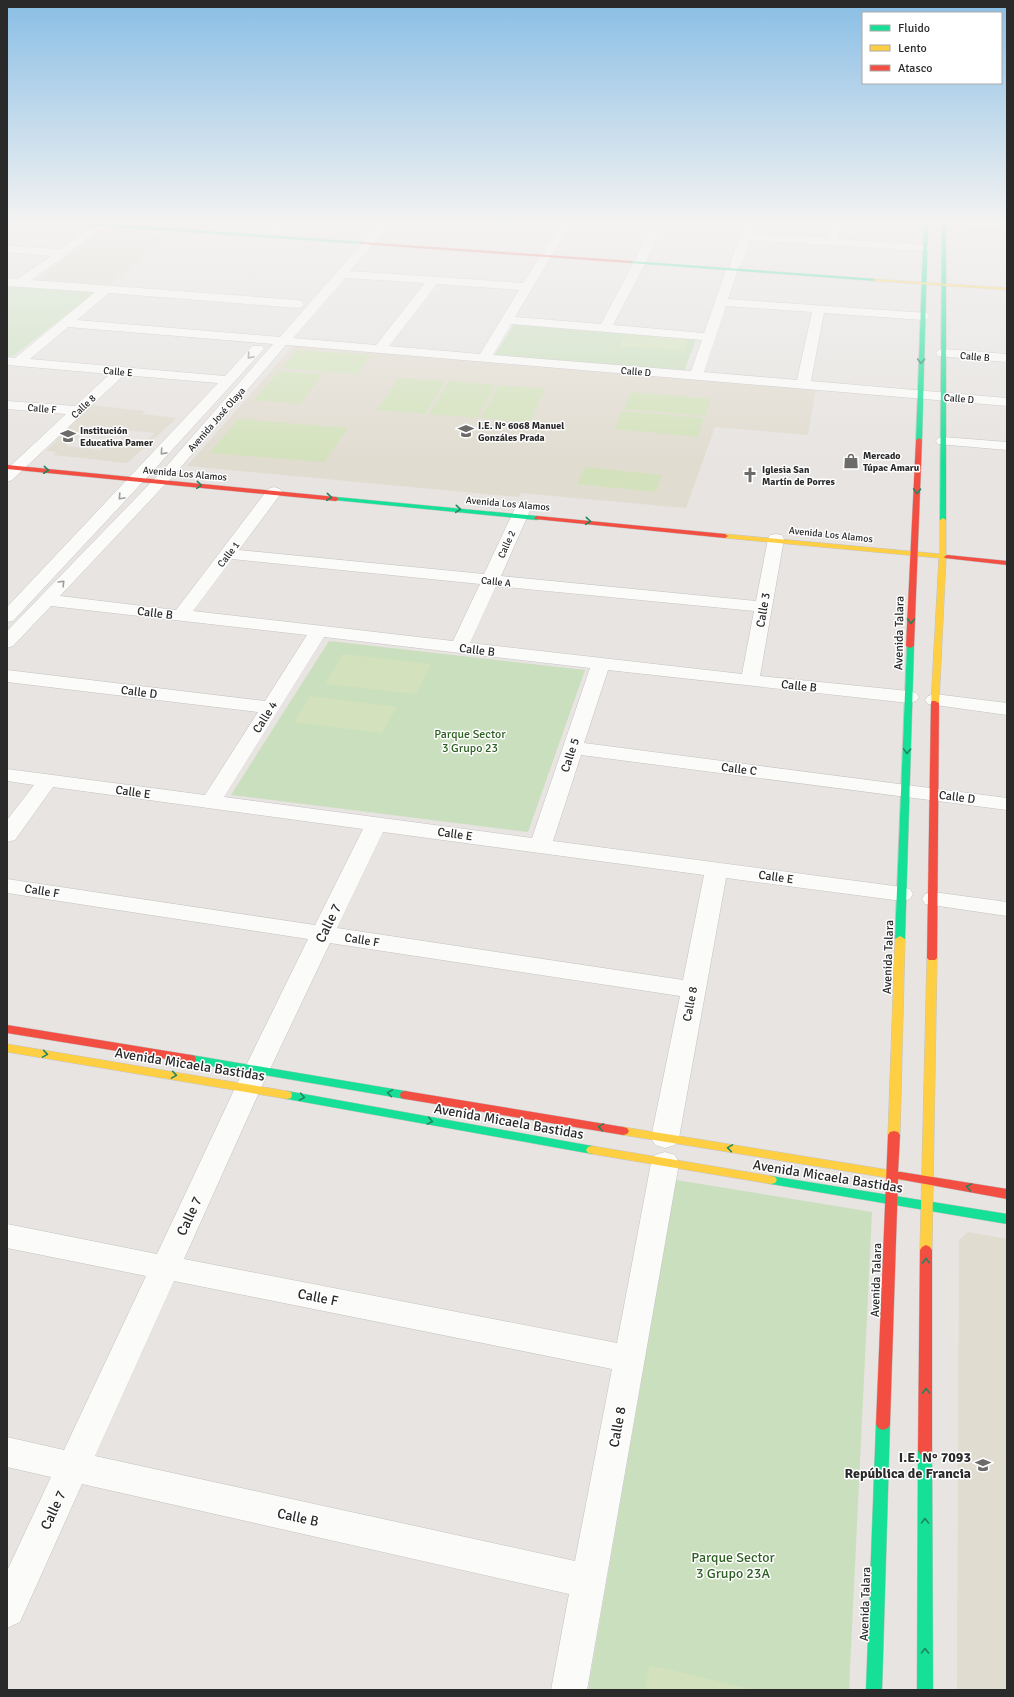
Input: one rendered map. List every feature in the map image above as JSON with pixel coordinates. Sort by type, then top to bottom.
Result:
[{"type":"street","points":[[12,361],[90,303]]},
{"type":"street","points":[[287,303],[298,304]]},
{"type":"street","name":"Avenida José Olaya","points":[[7,642],[46,600],[170,475],[316,303]]},
{"type":"street","points":[[380,349],[415,303]]},
{"type":"street","points":[[484,358],[517,303]]},
{"type":"street","points":[[605,328],[618,303]]},
{"type":"street","points":[[696,376],[721,303]]},
{"type":"street","points":[[740,303],[923,316]]},
{"type":"street","name":"Avenida Talara","points":[[874,1690],[913,554],[923,303]]},
{"type":"street","points":[[925,1690],[926,1180],[933,899],[935,700],[943,556],[943,303]]},
{"type":"street","name":"Avenida José Olaya","points":[[289,314],[298,304]]},
{"type":"street","points":[[803,385],[819,308]]},
{"type":"street","points":[[507,320],[710,337]]},
{"type":"street","points":[[65,323],[265,340]]},
{"type":"street","name":"Avenida José Olaya","points":[[7,617],[16,598],[228,380],[274,330]]},
{"type":"street","name":"Calle D","points":[[265,340],[1007,402]]},
{"type":"street","name":"Calle B","points":[[943,353],[1007,358]]},
{"type":"street","name":"Calle E","points":[[12,361],[228,380]]},
{"type":"street","name":"Calle 8","points":[[19,464],[121,371]]},
{"type":"street","name":"Calle F","points":[[7,405],[78,411]]},
{"type":"street","points":[[943,441],[1007,446]]},
{"type":"street","name":"Avenida Los Alamos","points":[[19,464],[170,475],[274,492],[523,508],[776,540],[1007,563]]},
{"type":"street","name":"Avenida Los Alamos","points":[[139,472],[170,475]]},
{"type":"street","name":"Calle 1","points":[[180,616],[229,554],[274,492]]},
{"type":"street","name":"Calle 2","points":[[459,648],[523,508]]},
{"type":"street","name":"Calle 3","points":[[750,681],[776,540]]},
{"type":"street","name":"Calle A","points":[[229,554],[763,607]]},
{"type":"street","name":"Calle B","points":[[46,600],[750,681],[909,697]]},
{"type":"street","name":"Calle 4","points":[[210,802],[318,632]]},
{"type":"street","name":"Calle 5","points":[[540,846],[601,664]]},
{"type":"street","name":"Calle D","points":[[7,676],[270,708]]},
{"type":"street","points":[[935,700],[1007,709]]},
{"type":"street","name":"Calle C","points":[[573,748],[906,791]]},
{"type":"street","name":"Calle E","points":[[7,775],[902,894]]},
{"type":"street","points":[[7,835],[48,780]]},
{"type":"street","name":"Calle D","points":[[906,791],[1007,804]]},
{"type":"street","name":"Calle 7","points":[[7,1610],[252,1079],[376,824]]},
{"type":"street","name":"Calle 8","points":[[569,1690],[629,1359],[693,990],[716,869]]},
{"type":"street","name":"Calle F","points":[[7,886],[693,990]]},
{"type":"street","points":[[933,899],[1007,909]]},
{"type":"street","name":"Avenida Micaela Bastidas","points":[[7,1029],[252,1079],[665,1150],[891,1200],[1007,1219]]},
{"type":"street","name":"Avenida Micaela Bastidas","points":[[7,1048],[252,1079],[665,1150],[892,1175],[1007,1194]]},
{"type":"street","name":"Calle F","points":[[7,1236],[629,1359]]},
{"type":"street","name":"Calle B","points":[[7,1452],[589,1581]]},
{"type":"shaded area","name":"I.E. N° 6068 Manuel Gonzáles Prada","points":[[294,345],[816,387],[808,435],[715,427],[686,508],[521,493],[519,497],[187,466]]},
{"type":"shaded area","name":"Institución Educativa Pamer","points":[[91,405],[145,411],[142,414],[177,418],[127,463],[54,455],[56,452],[46,451],[57,440],[53,439]],"holes":[[[90,426],[155,433],[146,441],[122,438],[114,446],[106,445],[100,450],[66,446]]]},
{"type":"shaded area","name":"I.E. N° 7093 República de Francia","points":[[968,1232],[1007,1239],[1007,1690],[957,1690],[959,1240]]},
{"type":"green space","points":[[7,303],[81,303],[13,356],[7,356]]},
{"type":"green space","points":[[514,324],[697,337],[684,371],[495,355]]},
{"type":"green space","points":[[626,333],[689,338],[684,351],[620,346]]},
{"type":"green space","points":[[297,350],[371,355],[358,374],[282,368]]},
{"type":"green space","points":[[279,371],[323,374],[300,404],[254,400]]},
{"type":"green space","points":[[399,378],[445,381],[425,414],[377,410]]},
{"type":"green space","points":[[449,381],[495,385],[477,418],[429,414]]},
{"type":"green space","points":[[499,385],[546,389],[529,422],[481,418]]},
{"type":"green space","points":[[631,392],[711,399],[705,416],[624,409]]},
{"type":"green space","points":[[622,411],[704,418],[698,437],[614,429]]},
{"type":"green space","points":[[238,419],[348,428],[324,462],[210,453]]},
{"type":"green space","points":[[585,467],[662,475],[656,492],[577,484]]},
{"type":"green space","name":"Parque Sector 3 Grupo 23","points":[[329,641],[585,670],[528,832],[231,795]]},
{"type":"green space","points":[[343,654],[431,664],[416,694],[325,684]]},
{"type":"green space","points":[[310,696],[397,707],[382,733],[294,722]]},
{"type":"green space","name":"Parque Sector 3 Grupo 23A","points":[[676,1180],[872,1212],[849,1690],[588,1690]]},
{"type":"green space","points":[[649,1665],[755,1690],[645,1690]]},
{"type":"traffic: fast","points":[[919,440],[923,303]]},
{"type":"traffic: fast","points":[[943,520],[944,303]]},
{"type":"traffic: fast","points":[[336,499],[537,518]]},
{"type":"traffic: fast","points":[[900,939],[910,646]]},
{"type":"traffic: fast","points":[[191,1059],[405,1095]]},
{"type":"traffic: fast","points":[[287,1095],[592,1150]]},
{"type":"traffic: fast","points":[[771,1180],[1007,1219]]},
{"type":"traffic: fast","points":[[874,1690],[883,1424]]},
{"type":"traffic: fast","points":[[925,1450],[925,1690]]},
{"type":"traffic: slow","points":[[935,703],[943,556],[943,520]]},
{"type":"traffic: slow","points":[[725,536],[947,557]]},
{"type":"traffic: slow","points":[[894,1135],[900,939]]},
{"type":"traffic: slow","points":[[926,1250],[932,958]]},
{"type":"traffic: slow","points":[[7,1048],[287,1095]]},
{"type":"traffic: slow","points":[[623,1131],[901,1176]]},
{"type":"traffic: slow","points":[[592,1150],[771,1180]]},
{"type":"traffic: jam","points":[[910,646],[919,440]]},
{"type":"traffic: jam","points":[[7,467],[336,499]]},
{"type":"traffic: jam","points":[[537,518],[725,536]]},
{"type":"traffic: jam","points":[[947,557],[1007,563]]},
{"type":"traffic: jam","points":[[932,958],[935,703]]},
{"type":"traffic: jam","points":[[7,1029],[191,1059]]},
{"type":"traffic: jam","points":[[405,1095],[623,1131]]},
{"type":"traffic: jam","points":[[883,1424],[894,1135]]},
{"type":"traffic: jam","points":[[901,1176],[1007,1194]]},
{"type":"traffic: jam","points":[[925,1450],[926,1250]]},
{"type":"place","name":"I.E. N° 6068 Manuel Gonzáles Prada","points":[[466,431]]},
{"type":"place","name":"Institución Educativa Pamer","points":[[68,436]]},
{"type":"place","name":"Mercado Túpac Amaru","points":[[851,461]]},
{"type":"place","name":"Iglesia San Martín de Porres","points":[[750,475]]},
{"type":"place","name":"I.E. N° 7093 República de Francia","points":[[983,1465]]}]
